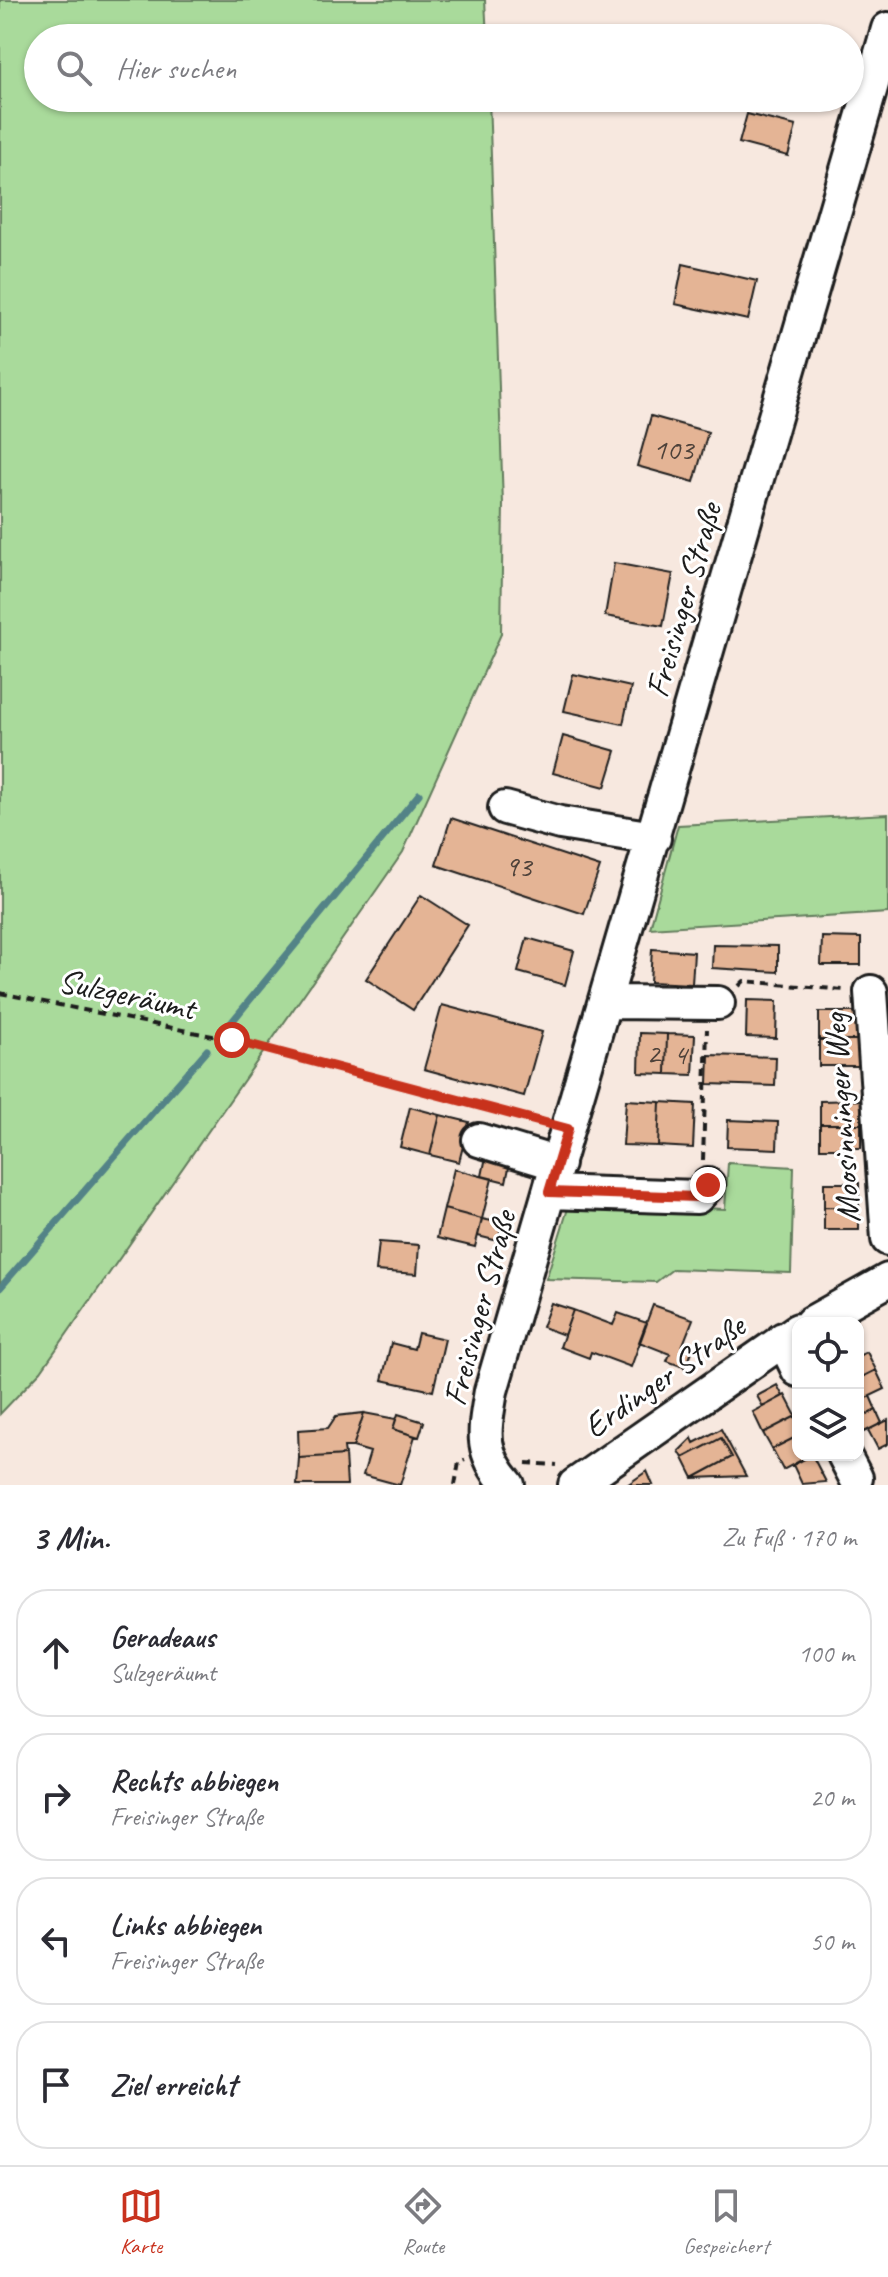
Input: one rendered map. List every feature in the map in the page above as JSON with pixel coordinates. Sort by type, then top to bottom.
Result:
[{"type":"street","name":"Freisinger Straße","points":[[508,1485],[487,1455],[487,1414],[502,1349],[654,838],[888,29]]},
{"type":"street","points":[[505,808],[560,823],[654,838]]},
{"type":"street","name":"Moosinninger Weg","points":[[871,992],[888,1239]]},
{"type":"street","points":[[606,1002],[713,1003]]},
{"type":"street","points":[[479,1140],[553,1178]]},
{"type":"street","name":"Freisinger Straße","points":[[553,1178],[697,1197],[708,1185]]},
{"type":"street","points":[[822,1317],[888,1280]]},
{"type":"street","name":"Erdinger Straße","points":[[575,1485],[790,1334]]},
{"type":"path","points":[[708,1185],[702,1157],[713,1003],[744,981],[871,992]]},
{"type":"path","name":"Sulzgeräumt","points":[[0,993],[232,1040],[568,1129]]},
{"type":"path","points":[[455,1485],[459,1462]]},
{"type":"green space","points":[[0,0],[485,0],[486,24],[24,24],[24,112],[489,112],[503,504],[501,634],[403,852],[41,1371],[0,1414]]},
{"type":"green space","points":[[888,814],[888,913],[650,928],[678,825]]},
{"type":"green space","points":[[728,1163],[794,1167],[791,1273],[673,1269],[656,1282],[546,1279],[570,1202],[725,1209]]},
{"type":"building","points":[[747,114],[796,126],[788,156],[739,143]]},
{"type":"building","points":[[683,264],[757,281],[748,320],[675,304]]},
{"type":"building","points":[[651,416],[708,432],[694,482],[637,466]]},
{"type":"building","points":[[614,563],[673,574],[663,626],[605,616]]},
{"type":"building","points":[[573,674],[631,687],[623,724],[564,711]]},
{"type":"building","points":[[563,736],[616,751],[605,787],[553,773]]},
{"type":"building","points":[[451,818],[600,867],[584,914],[436,865]]},
{"type":"building","points":[[421,895],[468,925],[413,1010],[366,979]]},
{"type":"building","points":[[822,937],[861,938],[861,965],[821,965]]},
{"type":"building","points":[[527,938],[574,951],[565,985],[518,972]]},
{"type":"building","points":[[713,945],[778,946],[778,972],[712,968]]},
{"type":"building","points":[[652,949],[694,952],[692,984],[650,982]]},
{"type":"building","points":[[747,1000],[777,1001],[776,1038],[746,1037]]},
{"type":"building","points":[[442,1005],[542,1032],[524,1096],[424,1069]]},
{"type":"building","points":[[819,1012],[860,1012],[860,1040],[819,1040]]},
{"type":"building","points":[[640,1033],[667,1034],[666,1074],[639,1073]]},
{"type":"building","points":[[667,1034],[695,1035],[693,1075],[666,1074]]},
{"type":"building","points":[[819,1040],[860,1040],[860,1066],[819,1066]]},
{"type":"building","points":[[709,1055],[776,1057],[775,1086],[708,1084]]},
{"type":"building","points":[[626,1100],[660,1102],[658,1146],[623,1145]]},
{"type":"building","points":[[861,1100],[861,1124],[820,1124],[820,1101]]},
{"type":"building","points":[[660,1102],[695,1104],[693,1148],[658,1146]]},
{"type":"building","points":[[410,1107],[440,1115],[430,1155],[400,1147]]},
{"type":"building","points":[[440,1115],[469,1122],[459,1162],[430,1155]]},
{"type":"building","points":[[728,1120],[778,1122],[777,1149],[727,1147]]},
{"type":"building","points":[[820,1124],[861,1124],[861,1148],[820,1148]]},
{"type":"building","points":[[486,1157],[510,1163],[506,1182],[482,1176]]},
{"type":"building","points":[[454,1169],[492,1179],[482,1219],[444,1209]]},
{"type":"building","points":[[824,1183],[859,1183],[859,1208],[824,1207]]},
{"type":"building","points":[[824,1207],[859,1208],[859,1230],[824,1230]]},
{"type":"building","points":[[444,1209],[482,1219],[475,1247],[437,1238]]},
{"type":"building","points":[[482,1219],[502,1223],[498,1241],[478,1236]]},
{"type":"building","points":[[379,1242],[419,1245],[417,1274],[376,1271]]},
{"type":"building","points":[[551,1303],[573,1310],[564,1335],[542,1327]]},
{"type":"building","points":[[653,1305],[693,1319],[682,1347],[692,1351],[686,1368],[667,1361],[670,1354],[639,1342]]},
{"type":"building","points":[[573,1310],[613,1325],[618,1313],[647,1323],[631,1367],[591,1352],[589,1358],[560,1347]]},
{"type":"building","points":[[418,1333],[445,1339],[433,1391],[382,1380],[391,1343],[414,1349]]},
{"type":"building","points":[[867,1352],[876,1370],[864,1376],[864,1353]]},
{"type":"building","points":[[876,1370],[885,1389],[864,1399],[864,1376]]},
{"type":"building","points":[[777,1385],[783,1396],[763,1407],[757,1396]]},
{"type":"building","points":[[785,1395],[792,1408],[792,1418],[763,1433],[753,1412]]},
{"type":"building","points":[[870,1396],[876,1410],[864,1416],[864,1399]]},
{"type":"building","points":[[876,1410],[882,1423],[864,1432],[864,1416]]},
{"type":"building","points":[[364,1413],[396,1419],[393,1429],[415,1436],[400,1485],[363,1475],[370,1452],[353,1447]]},
{"type":"building","points":[[364,1413],[353,1447],[344,1447],[345,1455],[299,1458],[298,1430],[328,1428],[336,1416]]},
{"type":"building","points":[[398,1414],[424,1422],[419,1437],[393,1429]]},
{"type":"building","points":[[792,1418],[792,1439],[772,1449],[763,1433]]},
{"type":"building","points":[[888,1420],[888,1444],[878,1449],[868,1430]]},
{"type":"building","points":[[721,1429],[746,1476],[693,1478],[732,1457],[721,1438],[683,1458],[679,1451],[692,1438],[694,1443]]},
{"type":"building","points":[[721,1438],[732,1457],[693,1478],[683,1458]]},
{"type":"building","points":[[792,1439],[792,1461],[800,1461],[783,1470],[772,1449]]},
{"type":"building","points":[[345,1455],[347,1485],[297,1485],[299,1458]]},
{"type":"building","points":[[801,1461],[815,1461],[826,1482],[802,1484],[793,1465]]},
{"type":"building","points":[[647,1471],[653,1485],[627,1485]]},
{"type":"waterway","points":[[226,1029],[419,794]]},
{"type":"waterway","points":[[0,1288],[207,1050]]},
{"type":"route","points":[[232,1040],[568,1129],[549,1192],[697,1197],[708,1185]]}]
